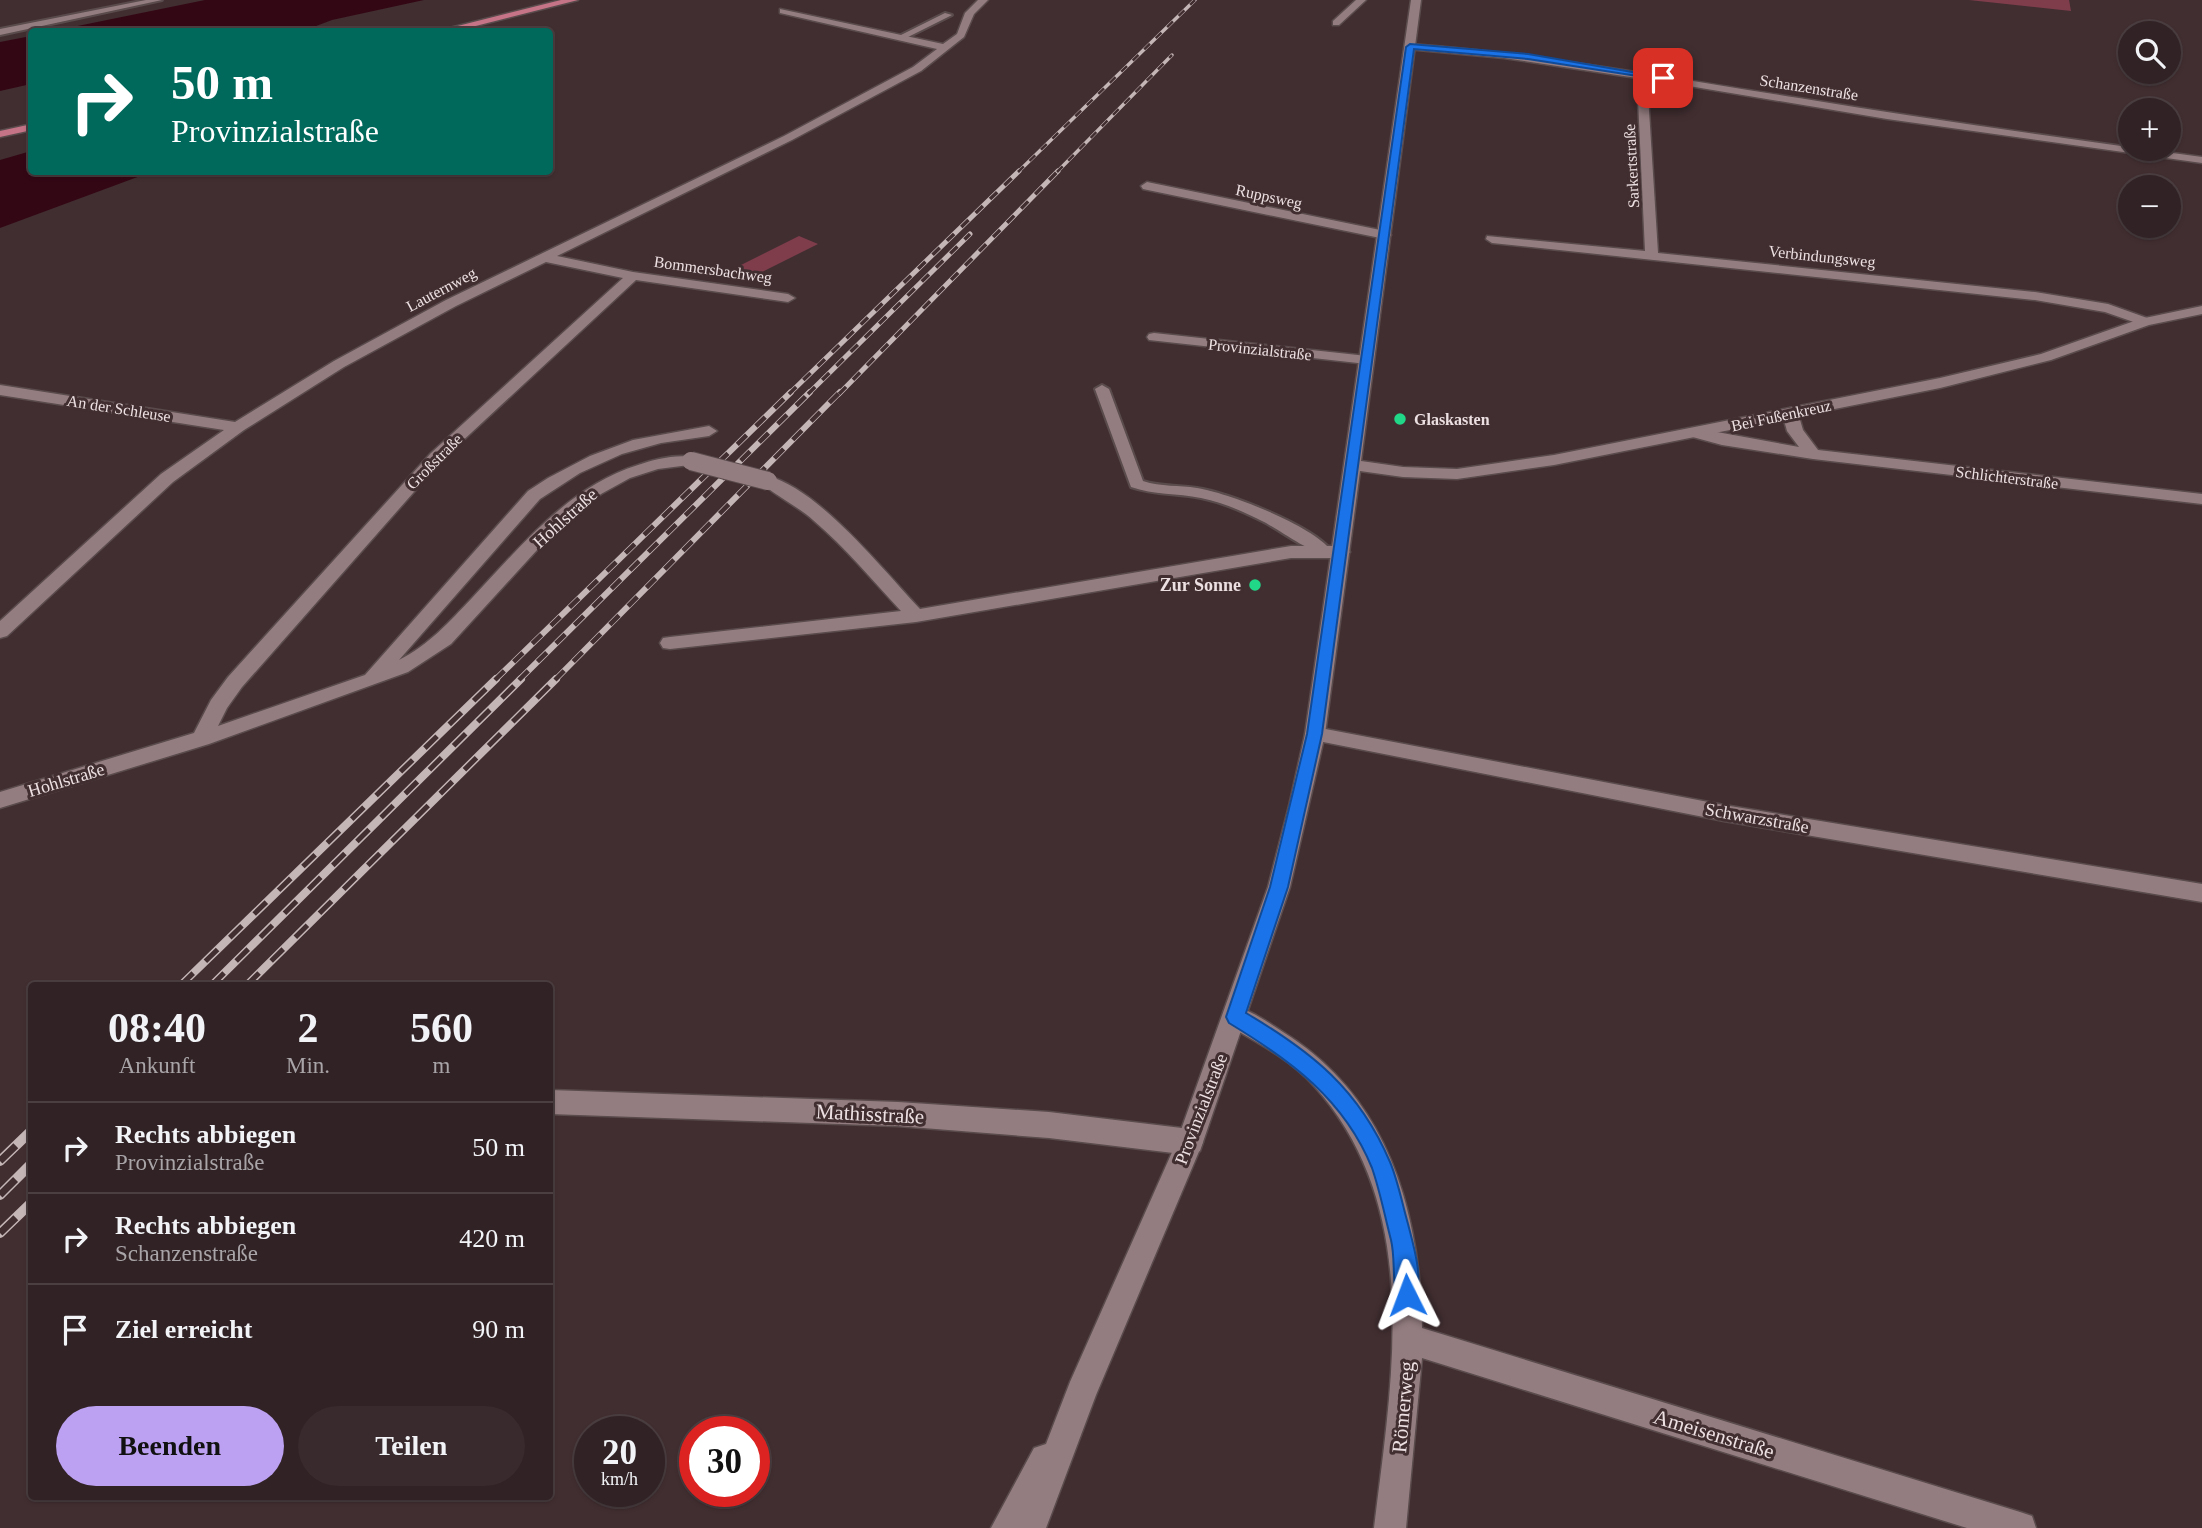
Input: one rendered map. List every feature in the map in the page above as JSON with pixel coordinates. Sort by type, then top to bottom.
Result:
[{"type":"main road","points":[[455,28],[573,0]]},
{"type":"main road","points":[[0,134],[28,128]]},
{"type":"street","name":"Lauternweg","points":[[0,632],[167,478],[238,427],[378,342],[543,257],[819,122],[917,69],[961,35],[970,13],[983,0]]},
{"type":"street","points":[[1336,23],[1361,0]]},
{"type":"street","name":"Provinzialstraße","points":[[1030,1528],[1081,1393],[1190,1142],[1236,1017],[1279,887],[1315,734],[1332,551],[1353,465],[1416,0]]},
{"type":"street","points":[[783,11],[946,48]]},
{"type":"street","name":"Schanzenstraße","points":[[1410,47],[1528,57],[1861,111],[2202,160]]},
{"type":"street","name":"Sarkertstraße","points":[[1642,74],[1652,255]]},
{"type":"street","name":"Ruppsweg","points":[[1147,186],[1385,235]]},
{"type":"street","name":"Verbindungsweg","points":[[1492,239],[2035,296],[2108,308],[2145,322]]},
{"type":"street","points":[[543,257],[633,276]]},
{"type":"street","name":"Bommersbachweg","points":[[633,276],[788,298]]},
{"type":"street","name":"Großstraße","points":[[202,739],[218,705],[234,682],[394,502],[437,456],[633,276]]},
{"type":"street","name":"Bei Fußenkreuz","points":[[1353,465],[1403,472],[1457,474],[1494,470],[1695,433],[1940,383],[2046,357],[2145,322],[2202,310]]},
{"type":"street","name":"Provinzialstraße","points":[[1154,337],[1367,360]]},
{"type":"street","name":"An der Schleuse","points":[[0,390],[238,427]]},
{"type":"street","points":[[1790,413],[1795,431],[1813,454]]},
{"type":"street","name":"Hohlstraße","points":[[371,679],[534,495],[566,472],[603,454],[645,440],[709,431]]},
{"type":"street","name":"Schlichterstraße","points":[[1695,433],[1813,454],[2202,499]]},
{"type":"street","name":"Hohlstraße","points":[[0,800],[202,739],[408,664],[441,642],[547,532],[596,488],[619,476],[657,463],[691,461],[768,481],[790,492],[811,507],[916,616]]},
{"type":"street","points":[[670,643],[916,616],[1291,552],[1332,551]]},
{"type":"street","name":"Schwarzstraße","points":[[1315,734],[1724,813],[2202,893]]},
{"type":"street","name":"Römerweg","points":[[1236,1017],[1272,1039],[1322,1076],[1352,1112],[1381,1165],[1405,1252],[1409,1339],[1390,1528]]},
{"type":"street","name":"Mathisstraße","points":[[553,1102],[898,1114],[1048,1125],[1190,1142]]},
{"type":"street","name":"Ameisenstraße","points":[[1409,1339],[2020,1528]]},
{"type":"street","name":"Provinzialstraße","points":[[1006,1528],[1081,1393]]},
{"type":"lane","points":[[0,32],[158,0]]},
{"type":"lane","points":[[899,38],[948,15]]},
{"type":"lane","points":[[1102,389],[1136,484],[1164,492],[1206,494],[1294,531],[1332,551]]},
{"type":"shaded area","points":[[205,0],[424,0],[332,20],[311,28],[68,28]]},
{"type":"shaded area","points":[[1969,0],[2069,0],[2071,11]]},
{"type":"shaded area","points":[[28,37],[28,85],[0,91],[0,42]]},
{"type":"shaded area","points":[[28,152],[28,175],[143,175],[0,228],[0,160]]},
{"type":"shaded area","points":[[799,236],[818,244],[750,278],[729,271]]},
{"type":"railway","points":[[1018,172],[1195,0]]},
{"type":"railway","points":[[1057,172],[1172,55]]},
{"type":"railway","points":[[789,394],[1019,171]]},
{"type":"railway","points":[[839,394],[1058,171]]},
{"type":"railway","points":[[808,394],[970,234]]},
{"type":"railway","points":[[495,680],[791,392]]},
{"type":"railway","points":[[519,680],[810,392]]},
{"type":"railway","points":[[555,680],[840,392]]},
{"type":"railway","points":[[184,982],[496,679]]},
{"type":"railway","points":[[215,982],[521,679]]},
{"type":"railway","points":[[250,982],[555,680]]},
{"type":"railway","points":[[0,1161],[28,1134]]},
{"type":"railway","points":[[0,1195],[28,1167]]},
{"type":"railway","points":[[0,1233],[28,1206]]},
{"type":"place","name":"Glaskasten","points":[[1400,419]]},
{"type":"place","name":"Zur Sonne","points":[[1255,585]]},
{"type":"route","points":[[1407,1295],[1405,1252],[1381,1165],[1352,1112],[1322,1076],[1272,1039],[1236,1017],[1279,887],[1315,734],[1410,47],[1488,52],[1578,63],[1663,78]]}]
